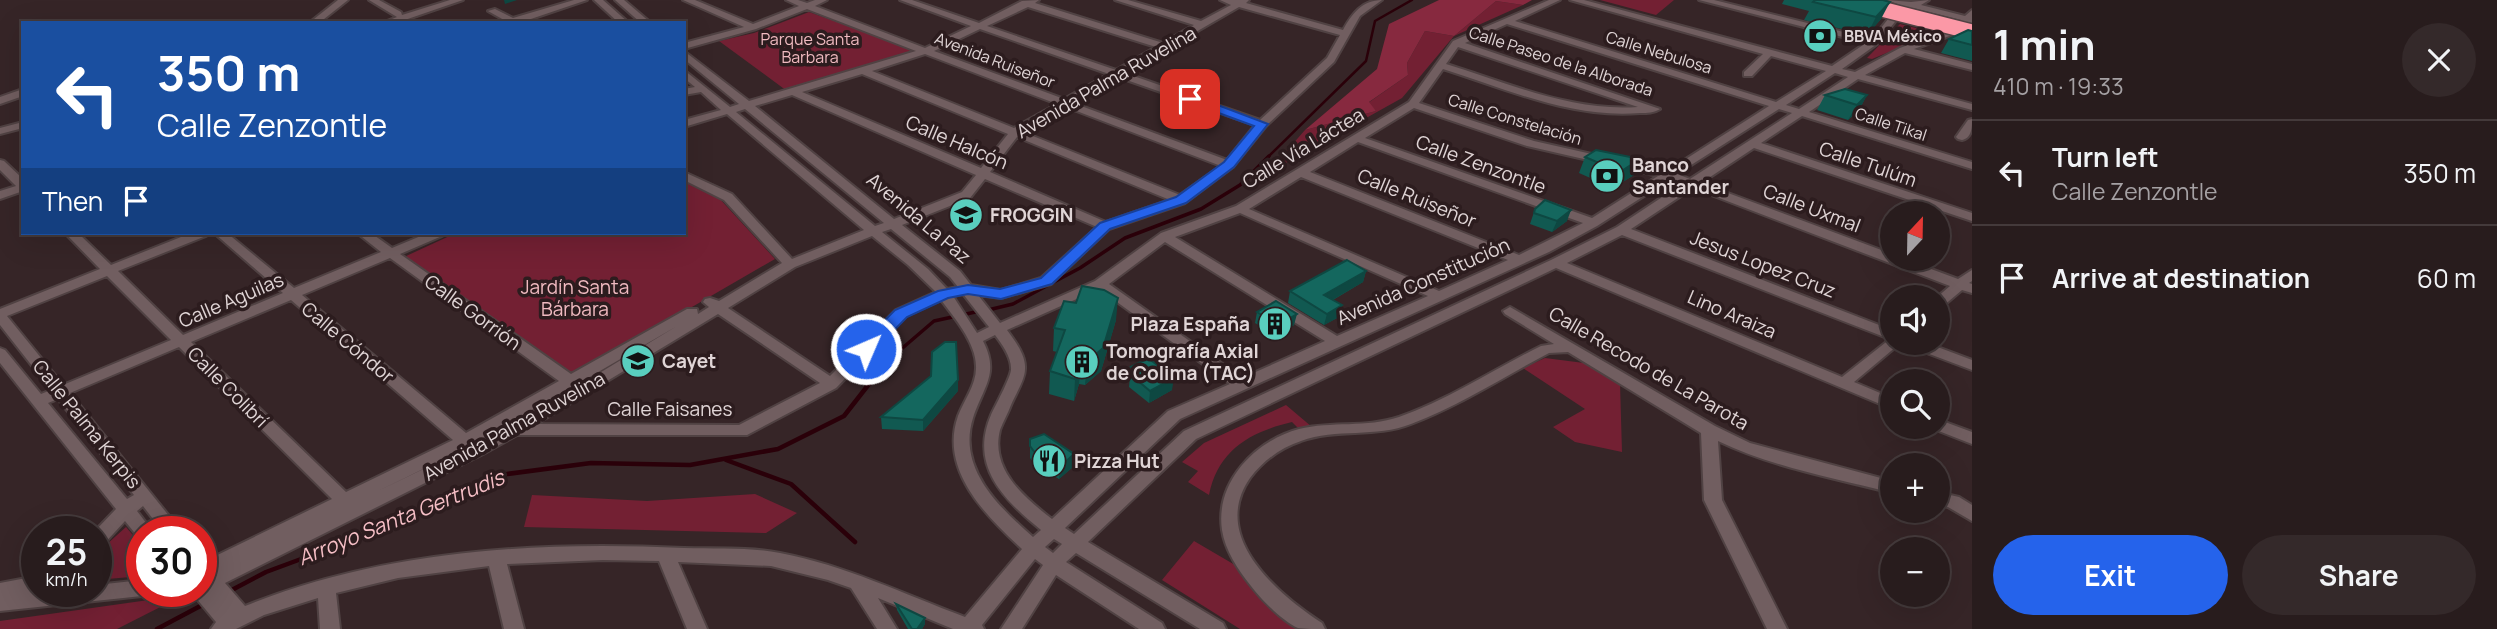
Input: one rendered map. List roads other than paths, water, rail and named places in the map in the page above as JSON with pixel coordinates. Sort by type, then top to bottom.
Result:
[{"type":"highway","points":[[1872,0],[1971,19]]},
{"type":"highway","points":[[1836,2],[1972,32]]},
{"type":"street","points":[[316,21],[344,0]]},
{"type":"street","points":[[373,0],[406,13]]},
{"type":"street","points":[[384,21],[444,0]]},
{"type":"street","points":[[384,21],[459,0]]},
{"type":"street","points":[[513,21],[583,0]]},
{"type":"street","points":[[598,0],[623,21]]},
{"type":"street","points":[[619,0],[645,21]]},
{"type":"street","points":[[687,0],[753,27]]},
{"type":"street","name":"Avenida Ruiseñor","points":[[790,0],[1229,165]]},
{"type":"street","points":[[686,47],[753,27],[823,0]]},
{"type":"street","points":[[904,0],[1262,124]]},
{"type":"street","points":[[1119,0],[1203,25]]},
{"type":"street","points":[[1224,0],[1242,2],[1346,34]]},
{"type":"street","name":"Calle Faisanes","points":[[509,425],[741,431],[831,384],[901,313],[943,295],[968,289],[1001,294],[1046,281],[1105,226],[1181,200],[1229,165],[1262,124],[1331,60],[1356,14],[1378,0]]},
{"type":"street","name":"Calle Vía Láctea","points":[[975,339],[994,323],[1100,285],[1165,236],[1240,209],[1413,104],[1457,44],[1556,0]]},
{"type":"street","points":[[1574,0],[1836,68]]},
{"type":"street","points":[[1595,0],[1836,68],[1972,101]]},
{"type":"street","points":[[1703,0],[1721,2],[1874,42]]},
{"type":"street","points":[[1836,2],[1868,6],[1874,4],[1872,0]]},
{"type":"street","points":[[1891,0],[1971,19]]},
{"type":"street","name":"Avenida Constitución","points":[[970,628],[1052,528],[1174,415],[1519,260],[1593,223],[1836,68],[1874,42],[1891,19],[1911,5],[1925,0]]},
{"type":"street","points":[[686,123],[926,51],[1027,1],[1165,47]]},
{"type":"street","name":"Avenida Palma Ruvelina","points":[[217,595],[349,506],[509,425],[787,260],[868,228],[894,223],[966,195],[980,173],[1015,132],[1242,2]]},
{"type":"street","points":[[1836,2],[1972,40]]},
{"type":"street","points":[[492,11],[508,21]]},
{"type":"street","name":"Avenida Constitución","points":[[1011,629],[1055,562],[1190,435],[1621,230],[1859,74],[1903,50],[1949,33],[1971,19]]},
{"type":"street","name":"Calle Nebulosa","points":[[1509,22],[1801,112]]},
{"type":"street","name":"Calle Paseo de la Alborada","points":[[1441,65],[1569,105],[1625,114],[1655,109],[1457,44]]},
{"type":"street","name":"Avenida La Paz","points":[[686,47],[749,104],[955,274],[1012,347],[1018,370],[992,431],[991,451],[996,469],[1022,505],[1052,528],[1216,629]]},
{"type":"street","points":[[1903,50],[1972,67]]},
{"type":"street","points":[[1748,74],[1769,52]]},
{"type":"street","points":[[864,71],[1181,200]]},
{"type":"street","points":[[1859,74],[1972,107]]},
{"type":"street","name":"Avenida La Paz","points":[[686,75],[932,280],[985,356],[986,366],[967,410],[961,432],[961,453],[970,482],[981,499],[1005,524],[1034,547],[1156,629]]},
{"type":"street","points":[[686,92],[703,89]]},
{"type":"street","name":"Calle Halcón","points":[[794,92],[1105,226]]},
{"type":"street","points":[[0,101],[21,93]]},
{"type":"street","name":"Calle Constelación","points":[[1413,104],[1531,144],[1668,175],[1690,183]]},
{"type":"street","name":"Calle Tikal","points":[[1801,112],[1972,166]]},
{"type":"street","points":[[1962,137],[1972,122]]},
{"type":"street","points":[[0,131],[21,126]]},
{"type":"street","name":"Calle Zenzontle","points":[[1356,138],[1593,223]]},
{"type":"street","name":"Calle Tulúm","points":[[1753,144],[1972,217]]},
{"type":"street","points":[[0,163],[21,184]]},
{"type":"street","name":"Calle Ruiseñor","points":[[1300,172],[1519,260]]},
{"type":"street","points":[[686,176],[728,197],[787,260]]},
{"type":"street","name":"Calle Uxmal","points":[[1690,183],[1966,287]]},
{"type":"street","points":[[0,195],[21,187]]},
{"type":"street","points":[[1240,209],[1439,296]]},
{"type":"street","name":"Jesus Lopez Cruz","points":[[1621,230],[1880,330]]},
{"type":"street","name":"Calle Colibrí","points":[[73,235],[349,506]]},
{"type":"street","points":[[0,315],[180,235]]},
{"type":"street","points":[[0,306],[195,235]]},
{"type":"street","name":"Calle Cóndor","points":[[222,235],[471,445]]},
{"type":"street","name":"Calle Gorrión","points":[[366,235],[577,386]]},
{"type":"street","name":"Calle Aguilas","points":[[38,401],[434,235]]},
{"type":"street","points":[[1165,236],[1335,341]]},
{"type":"street","name":"Lino Araiza","points":[[1556,263],[1880,399]]},
{"type":"street","points":[[1950,296],[1966,287],[1972,274]]},
{"type":"street","points":[[1100,285],[1240,384]]},
{"type":"street","points":[[713,304],[831,384]]},
{"type":"street","name":"Calle Recodo de La Parota","points":[[1510,311],[1709,430],[1744,447],[1880,484]]},
{"type":"street","name":"Calle Palma Kerpis","points":[[0,315],[160,516]]},
{"type":"street","points":[[1315,629],[1268,592],[1251,573],[1237,550],[1231,531],[1231,504],[1241,476],[1252,463],[1280,442],[1301,435],[1402,422],[1546,349],[1570,347]]},
{"type":"street","name":"Calle Palma Kerpis","points":[[0,353],[129,516]]},
{"type":"street","points":[[1843,384],[1880,353]]},
{"type":"street","points":[[1945,355],[1972,365]]},
{"type":"street","points":[[1217,394],[1241,413]]},
{"type":"street","points":[[1950,429],[1972,438]]},
{"type":"street","points":[[1709,430],[1713,500],[1777,629]]},
{"type":"street","points":[[112,524],[144,496]]},
{"type":"street","points":[[1950,501],[1972,514]]},
{"type":"street","points":[[217,596],[326,587],[414,568],[496,557],[665,554],[779,559],[859,583],[970,628]]},
{"type":"street","points":[[665,554],[697,629]]},
{"type":"street","points":[[496,557],[514,629]]},
{"type":"street","points":[[859,583],[887,629]]},
{"type":"street","points":[[0,591],[21,586]]},
{"type":"street","points":[[326,587],[330,629]]},
{"type":"street","points":[[0,603],[126,590]]},
{"type":"waterway","name":"Arroyo Santa Gertrudis","points":[[1267,158],[1366,61],[1375,21],[1412,0]]},
{"type":"waterway","name":"Arroyo Santa Gertrudis","points":[[988,310],[1013,304],[1080,268],[1125,238],[1201,209],[1240,185],[1267,158]]},
{"type":"waterway","name":"Arroyo Santa Gertrudis","points":[[886,362],[934,321],[980,311]]},
{"type":"waterway","name":"Arroyo Santa Gertrudis","points":[[228,592],[266,572],[393,525],[507,474],[591,463],[690,465],[778,449],[844,416],[886,362]]},
{"type":"waterway","points":[[726,460],[791,484],[855,542]]},
{"type":"waterway","name":"Arroyo Santa Gertrudis","points":[[157,629],[198,607]]},
{"type":"place","name":"BBVA México","points":[[1820,36]]},
{"type":"place","name":"Banco Santander","points":[[1607,176]]},
{"type":"place","name":"FROGGIN","points":[[966,215]]},
{"type":"place","name":"Plaza España","points":[[1275,324]]},
{"type":"place","name":"Cayet","points":[[638,361]]},
{"type":"place","name":"Tomografía Axial de Colima (TAC)","points":[[1082,362]]},
{"type":"place","name":"Pizza Hut","points":[[1049,461]]},
{"type":"park label","name":"Parque Santa Barbara","points":[[810,48]]},
{"type":"park label","name":"Jardín Santa Bárbara","points":[[575,298]]}]
